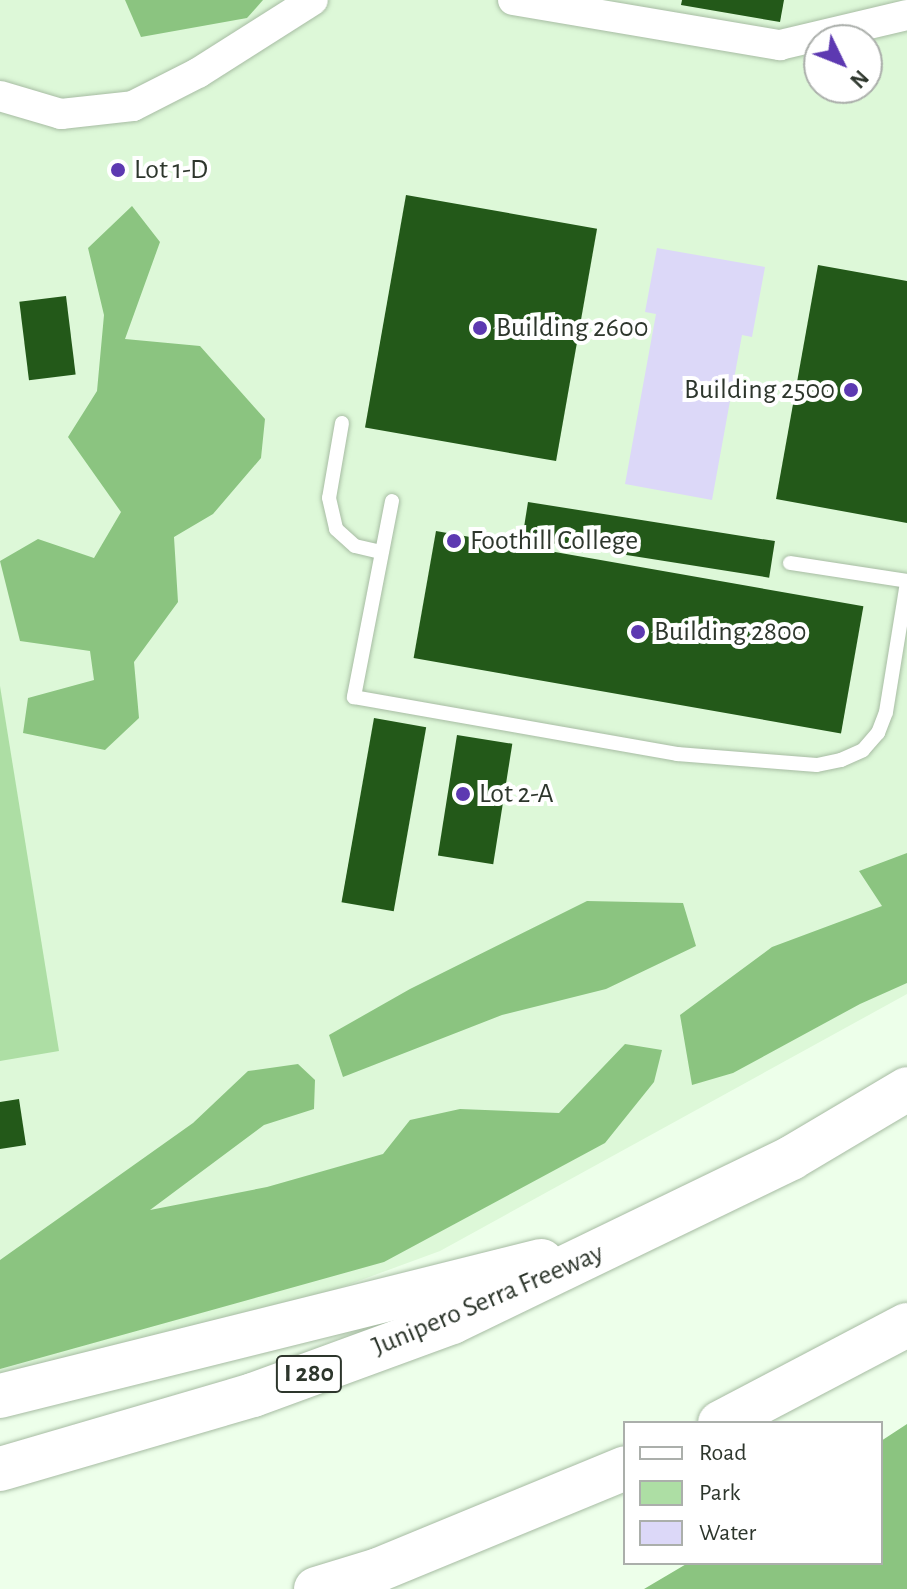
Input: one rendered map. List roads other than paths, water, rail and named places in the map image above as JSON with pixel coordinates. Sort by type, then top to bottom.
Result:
[{"type":"highway","name":"Junipero Serra Freeway","points":[[0,1469],[295,1379],[452,1322],[791,1158],[907,1089]]},
{"type":"highway","points":[[0,1396],[421,1289],[525,1264],[606,1250]]},
{"type":"highway","points":[[724,1421],[907,1325]]},
{"type":"highway","points":[[316,1589],[360,1579],[623,1469]]},
{"type":"street","points":[[0,96],[61,114],[133,106],[189,79],[313,0]]},
{"type":"street","points":[[513,0],[780,45],[907,15]]},
{"type":"lane","points":[[241,46],[293,0]]},
{"type":"lane","points":[[342,423],[329,498],[336,529],[355,546],[381,552]]},
{"type":"lane","points":[[392,501],[354,697],[677,754],[817,765],[841,760],[863,750],[878,733],[886,712],[907,582],[790,563]]},
{"type":"water","points":[[657,248],[765,267],[752,337],[742,335],[712,500],[625,484],[656,314],[645,312]]},
{"type":"place","name":"Lot 1-D","points":[[118,170]]},
{"type":"place","name":"Building 2600","points":[[480,328]]},
{"type":"place","name":"Building 2500","points":[[851,390]]},
{"type":"place","name":"Foothill College","points":[[454,541]]},
{"type":"place","name":"Building 2800","points":[[638,632]]},
{"type":"place","name":"Lot 2-A","points":[[463,794]]}]
